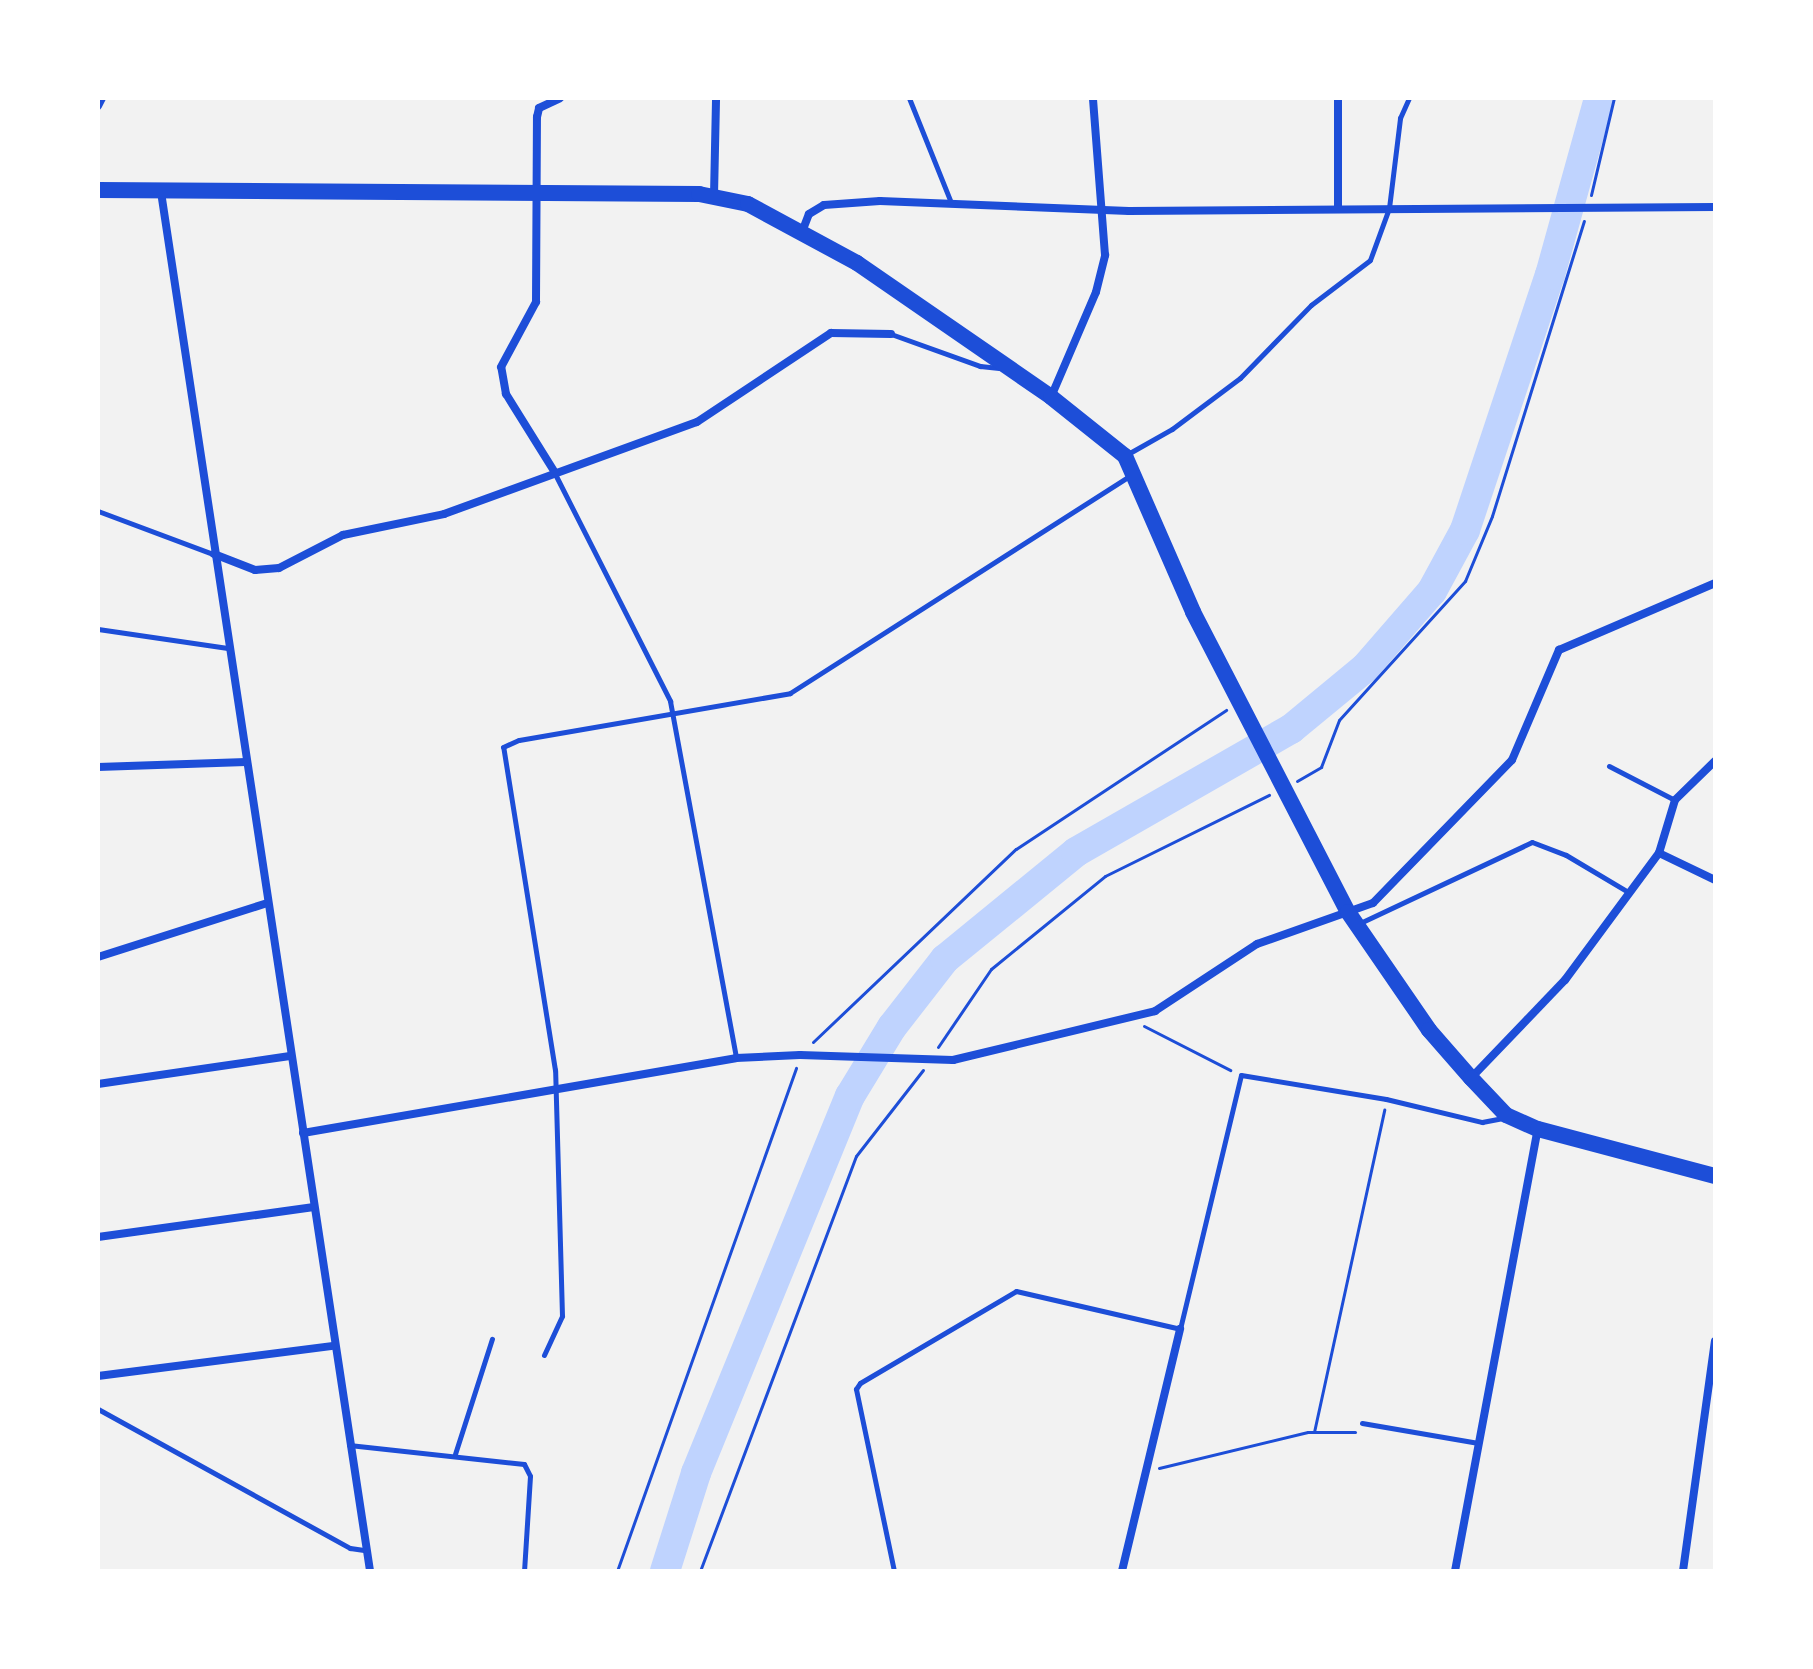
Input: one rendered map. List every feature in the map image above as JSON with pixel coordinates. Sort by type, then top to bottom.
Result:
[{"type":"main road","points":[[98,190],[666,190],[748,204],[857,263],[1008,366],[1125,456],[1193,612],[1352,919],[1471,1078],[1506,1115],[1538,1129],[1715,1176]]},
{"type":"street","points":[[98,106],[102,98]]},
{"type":"street","points":[[554,471],[506,394],[501,367],[536,302],[540,191],[537,117],[539,108],[560,98]]},
{"type":"street","points":[[714,196],[716,98]]},
{"type":"street","points":[[1051,397],[1098,283],[1105,210],[1093,98]]},
{"type":"street","points":[[1338,98],[1338,207]]},
{"type":"street","points":[[161,192],[348,1445],[370,1571]]},
{"type":"street","points":[[802,232],[809,214],[824,205],[950,200],[1105,210],[1715,207]]},
{"type":"street","points":[[214,554],[255,570],[279,568],[343,535],[444,514],[554,471],[697,422],[831,333],[891,334]]},
{"type":"street","points":[[303,1133],[736,1058],[800,1055],[929,1063],[981,1056],[1135,1017],[1175,1001],[1257,944],[1352,919],[1373,903],[1512,760],[1559,650],[1715,583]]},
{"type":"street","points":[[1471,1078],[1565,980],[1659,853],[1675,800],[1715,761]]},
{"type":"street","points":[[98,767],[246,762]]},
{"type":"street","points":[[1659,853],[1715,880]]},
{"type":"street","points":[[98,957],[267,903]]},
{"type":"street","points":[[98,1084],[290,1056]]},
{"type":"street","points":[[1455,1571],[1538,1129]]},
{"type":"street","points":[[98,1237],[314,1207]]},
{"type":"street","points":[[1122,1571],[1143,1472],[1180,1329]]},
{"type":"street","points":[[1683,1571],[1715,1341]]},
{"type":"street","points":[[98,1376],[333,1346]]},
{"type":"lane","points":[[909,98],[950,200]]},
{"type":"lane","points":[[1125,456],[1240,378],[1311,305],[1360,270],[1375,251],[1389,208],[1400,118],[1409,98]]},
{"type":"lane","points":[[891,334],[980,366],[1008,366]]},
{"type":"lane","points":[[554,471],[674,715],[736,1058]]},
{"type":"lane","points":[[544,1355],[562,1316],[556,1089],[503,747],[519,740],[790,693],[1135,473]]},
{"type":"lane","points":[[98,511],[214,554]]},
{"type":"lane","points":[[98,629],[228,648]]},
{"type":"lane","points":[[1609,766],[1675,800]]},
{"type":"lane","points":[[1352,919],[1532,842],[1566,855],[1630,893]]},
{"type":"lane","points":[[894,1571],[856,1389],[860,1383],[1016,1291],[1180,1329],[1241,1075],[1386,1099],[1482,1122],[1506,1115]]},
{"type":"lane","points":[[455,1454],[492,1339]]},
{"type":"lane","points":[[98,1409],[350,1548],[364,1550]]},
{"type":"lane","points":[[1362,1423],[1479,1444]]},
{"type":"lane","points":[[348,1445],[455,1454],[528,1467],[524,1571]]},
{"type":"path","points":[[700,1571],[856,1156],[929,1063],[991,969],[1105,876],[1283,782],[1321,767],[1339,720],[1465,581],[1492,516],[1585,208],[1614,98]]},
{"type":"path","points":[[617,1571],[758,1187],[800,1055],[890,963],[1016,849],[1243,708]]},
{"type":"path","points":[[1135,1017],[1150,1032],[1241,1075]]},
{"type":"path","points":[[1314,1432],[1386,1099]]},
{"type":"path","points":[[1143,1472],[1314,1432],[1369,1432]]},
{"type":"waterway","points":[[665,1571],[696,1473],[850,1096],[892,1027],[945,959],[1076,852],[1291,729],[1365,668],[1432,591],[1465,530],[1550,275],[1599,98]]}]
